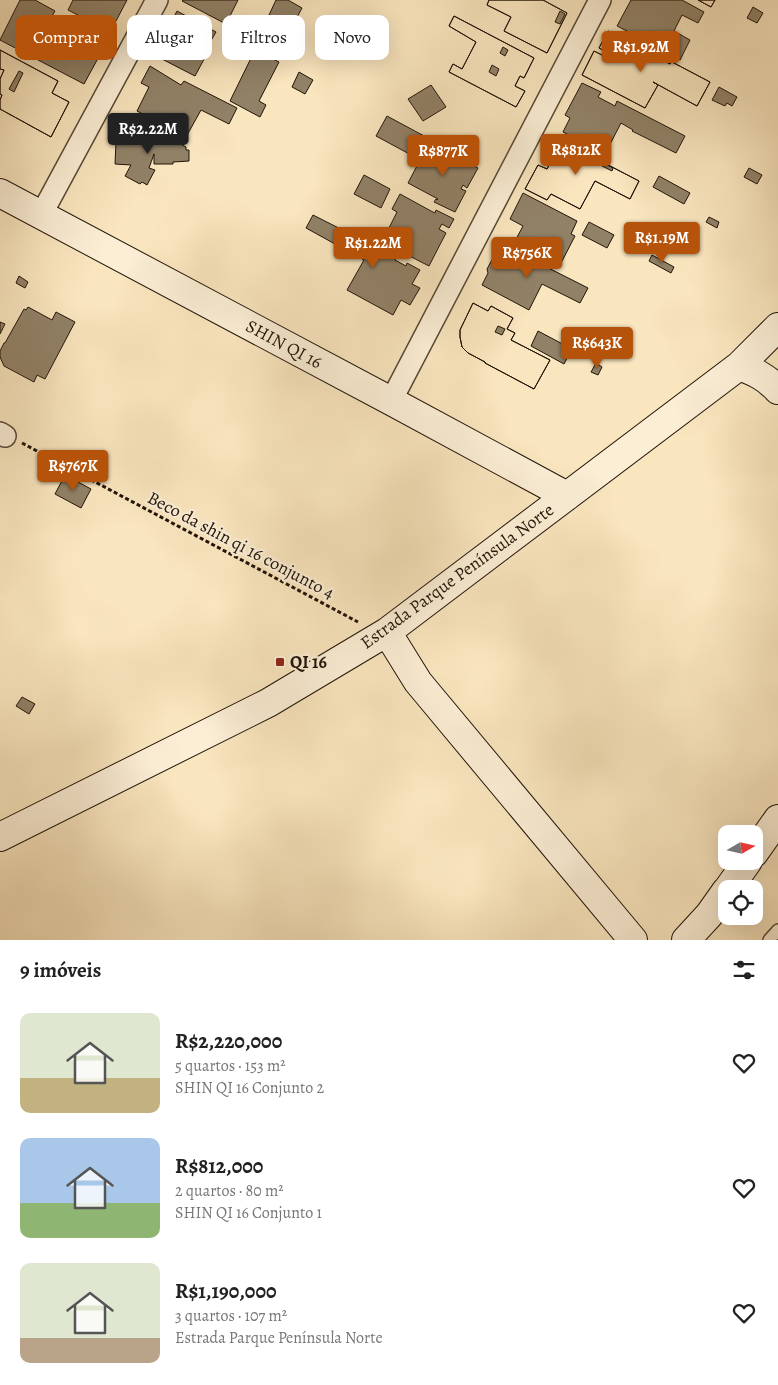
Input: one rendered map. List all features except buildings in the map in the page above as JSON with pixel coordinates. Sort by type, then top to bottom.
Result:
[{"type":"main road","name":"SHIN QI 16","points":[[0,193],[567,496]]},
{"type":"main road","name":"Estrada Parque Península Norte","points":[[0,837],[268,703],[387,632],[738,366],[778,327]]},
{"type":"main road","points":[[738,366],[754,372],[769,381],[778,390]]},
{"type":"main road","points":[[387,632],[418,682],[633,940]]},
{"type":"main road","points":[[763,840],[778,819]]},
{"type":"main road","points":[[686,940],[718,902]]},
{"type":"street","points":[[41,215],[157,0]]},
{"type":"street","points":[[391,401],[600,0]]},
{"type":"street","points":[[697,940],[709,915]]},
{"type":"lane","points":[[769,940],[778,930]]},
{"type":"path","name":"Beco da shin qi 16 conjunto 4","points":[[2,435],[14,439],[353,620],[387,632]]},
{"type":"place","name":"QI 16","points":[[280,662]]}]
